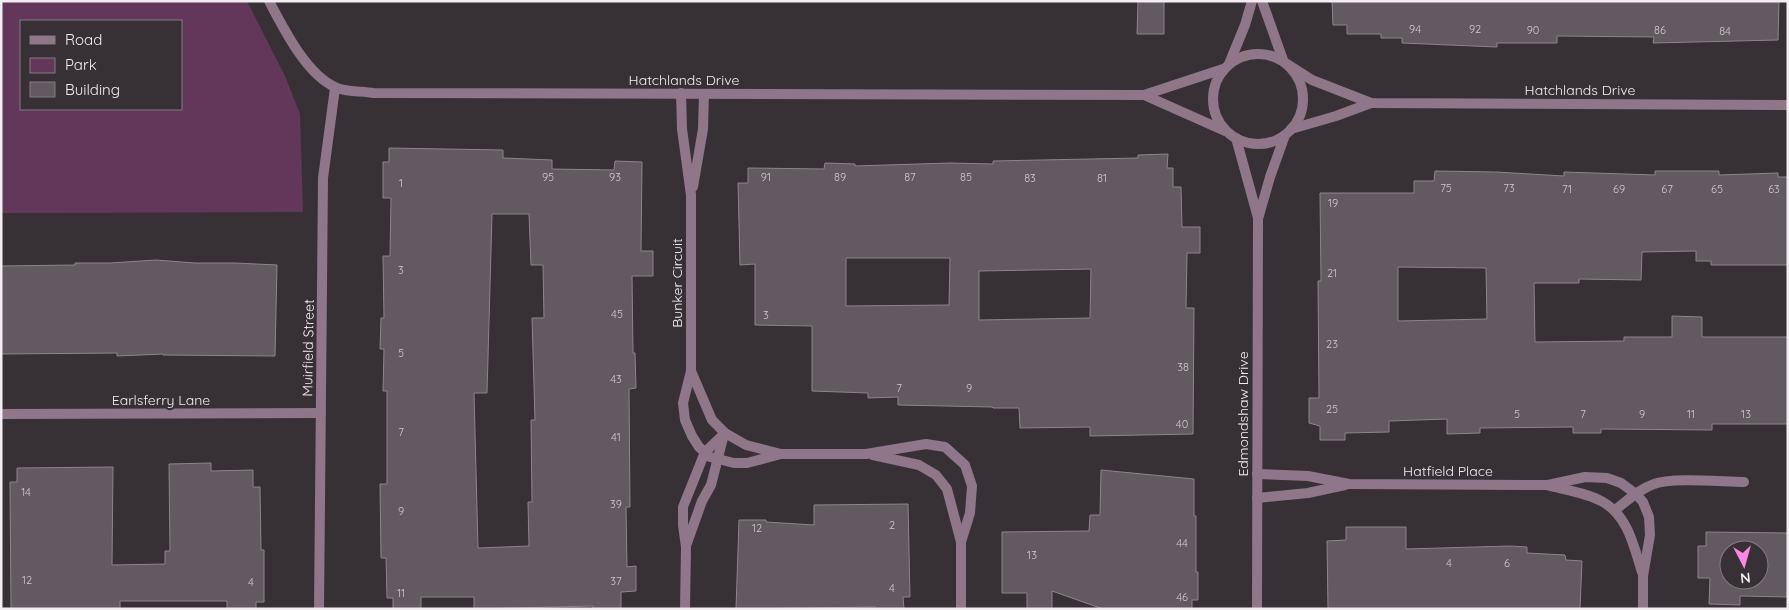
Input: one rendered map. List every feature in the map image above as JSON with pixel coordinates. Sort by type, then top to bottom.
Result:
[{"type":"street","name":"Hatchlands Drive","points":[[270,1],[308,68],[335,88],[373,93],[1144,95],[1226,66]]},
{"type":"street","points":[[1252,1],[1245,25],[1226,66],[1216,81],[1212,95],[1214,109],[1219,122],[1232,136],[1248,143],[1261,144],[1274,141],[1288,132],[1299,117],[1303,103],[1302,88],[1296,75],[1285,62],[1262,1]]},
{"type":"street","points":[[1226,66],[1241,56],[1255,53],[1269,54],[1285,62]]},
{"type":"street","name":"Hatchlands Drive","points":[[1285,62],[1312,80],[1371,103]]},
{"type":"street","name":"Muirfield Street","points":[[319,609],[323,178],[335,88]]},
{"type":"street","name":"Bunker Circuit","points":[[681,93],[682,129],[691,195],[691,371],[683,403],[685,420],[692,436],[710,457],[747,464],[781,454]]},
{"type":"street","name":"Bunker Circuit","points":[[691,195],[703,129],[704,94]]},
{"type":"street","name":"Hatchlands Drive","points":[[1144,95],[1232,136]]},
{"type":"street","name":"Hatchlands Drive","points":[[1288,132],[1371,103],[1788,105]]},
{"type":"street","name":"Edmondshaw Drive","points":[[1257,609],[1258,218],[1270,176],[1288,132]]},
{"type":"street","name":"Edmondshaw Drive","points":[[1232,136],[1258,218]]},
{"type":"street","name":"Bunker Circuit","points":[[691,371],[712,420],[724,433],[746,445],[781,454],[866,454],[926,444],[945,447],[964,465],[972,486],[970,512],[961,542]]},
{"type":"street","name":"Earlsferry Lane","points":[[1,414],[321,413]]},
{"type":"street","points":[[685,609],[686,547],[683,507],[704,452],[724,433]]},
{"type":"street","points":[[686,547],[702,500],[711,485],[724,433]]},
{"type":"street","name":"Bunker Circuit","points":[[866,454],[918,465],[936,475],[947,489],[961,542],[961,609]]},
{"type":"street","name":"Hatfield Place","points":[[1257,474],[1308,476],[1349,484],[1548,485],[1585,477],[1608,478],[1621,483],[1636,494],[1643,502],[1649,517],[1650,535],[1643,576],[1643,609]]},
{"type":"street","points":[[1615,510],[1636,494],[1656,483],[1671,481],[1744,482]]},
{"type":"street","name":"Hatfield Place","points":[[1257,498],[1308,493],[1349,484]]},
{"type":"street","name":"Hatfield Place","points":[[1548,485],[1602,502],[1615,510],[1630,534],[1643,576]]},
{"type":"green space","points":[[1,1],[247,1],[285,76],[300,114],[303,212],[1,213]]},
{"type":"building","points":[[1138,1],[1164,1],[1164,34],[1137,34]]},
{"type":"building","points":[[1332,1],[1779,1],[1778,40],[1653,43],[1654,37],[1557,36],[1557,43],[1497,43],[1497,47],[1402,43],[1402,38],[1381,38],[1381,34],[1347,34],[1347,25],[1333,25]]},
{"type":"building","points":[[389,148],[503,150],[503,158],[552,160],[552,169],[614,170],[615,161],[642,162],[641,251],[653,251],[653,276],[632,276],[633,353],[635,353],[636,388],[629,389],[630,507],[626,507],[627,567],[636,566],[636,591],[621,592],[621,609],[593,609],[593,606],[474,609],[474,597],[421,597],[421,609],[393,609],[393,598],[387,598],[386,558],[381,558],[380,484],[387,484],[387,391],[383,391],[384,349],[380,349],[381,318],[384,318],[383,256],[390,256],[391,198],[383,198],[383,162],[389,162]],"holes":[[[492,214],[529,214],[531,265],[543,265],[544,318],[532,318],[535,420],[531,420],[532,502],[528,502],[529,546],[478,548],[474,393],[487,393]]]},
{"type":"building","points":[[1168,154],[1167,168],[1173,168],[1173,187],[1181,187],[1182,227],[1200,227],[1200,253],[1187,253],[1186,308],[1194,308],[1193,434],[1090,436],[1090,427],[1020,428],[1019,408],[898,405],[898,397],[868,398],[868,393],[812,391],[812,326],[755,325],[755,264],[740,265],[738,183],[748,183],[748,168],[824,169],[825,163],[855,164],[855,166],[950,163],[993,164],[993,161],[1138,158],[1138,155]],"holes":[[[846,258],[950,258],[949,305],[846,306]],[[1091,269],[1090,318],[979,320],[979,271]]]},
{"type":"building","points":[[1435,171],[1564,176],[1564,172],[1655,175],[1655,171],[1719,171],[1719,175],[1778,173],[1778,177],[1788,177],[1788,265],[1711,265],[1711,261],[1696,261],[1696,251],[1642,252],[1641,280],[1579,279],[1579,283],[1534,283],[1535,342],[1624,341],[1624,337],[1672,337],[1672,316],[1702,317],[1702,337],[1788,337],[1788,424],[1712,424],[1712,430],[1601,429],[1601,433],[1573,433],[1573,427],[1480,428],[1480,433],[1447,434],[1447,419],[1389,421],[1389,432],[1345,433],[1345,440],[1320,440],[1320,426],[1309,423],[1309,398],[1319,398],[1318,281],[1321,281],[1320,193],[1414,193],[1414,181],[1434,181]],"holes":[[[1398,267],[1486,268],[1487,319],[1398,321]]]},
{"type":"building","points":[[156,260],[277,265],[275,356],[163,354],[117,356],[117,353],[1,354],[1,266],[75,265],[75,263]]},
{"type":"building","points":[[211,463],[211,471],[253,470],[253,487],[260,487],[261,550],[264,550],[264,602],[256,602],[256,609],[227,609],[227,601],[120,601],[120,609],[11,609],[10,482],[17,482],[17,468],[113,467],[112,565],[165,564],[165,551],[170,551],[169,464]]},
{"type":"building","points":[[1101,470],[1194,479],[1198,600],[1192,600],[1192,609],[1103,609],[1052,591],[1052,609],[1027,609],[1027,593],[1002,593],[1002,532],[1089,531],[1090,515],[1100,515]]},
{"type":"building","points":[[908,504],[910,597],[903,597],[904,609],[875,609],[875,607],[736,609],[739,520],[766,520],[766,522],[814,525],[814,505]]},
{"type":"building","points":[[1346,527],[1406,527],[1406,549],[1510,546],[1527,547],[1527,553],[1565,555],[1566,560],[1582,561],[1580,609],[1328,609],[1327,541],[1346,540]]},
{"type":"building","points":[[1706,532],[1788,533],[1788,597],[1740,596],[1740,605],[1709,604],[1710,578],[1698,578],[1698,546],[1706,546]]}]
